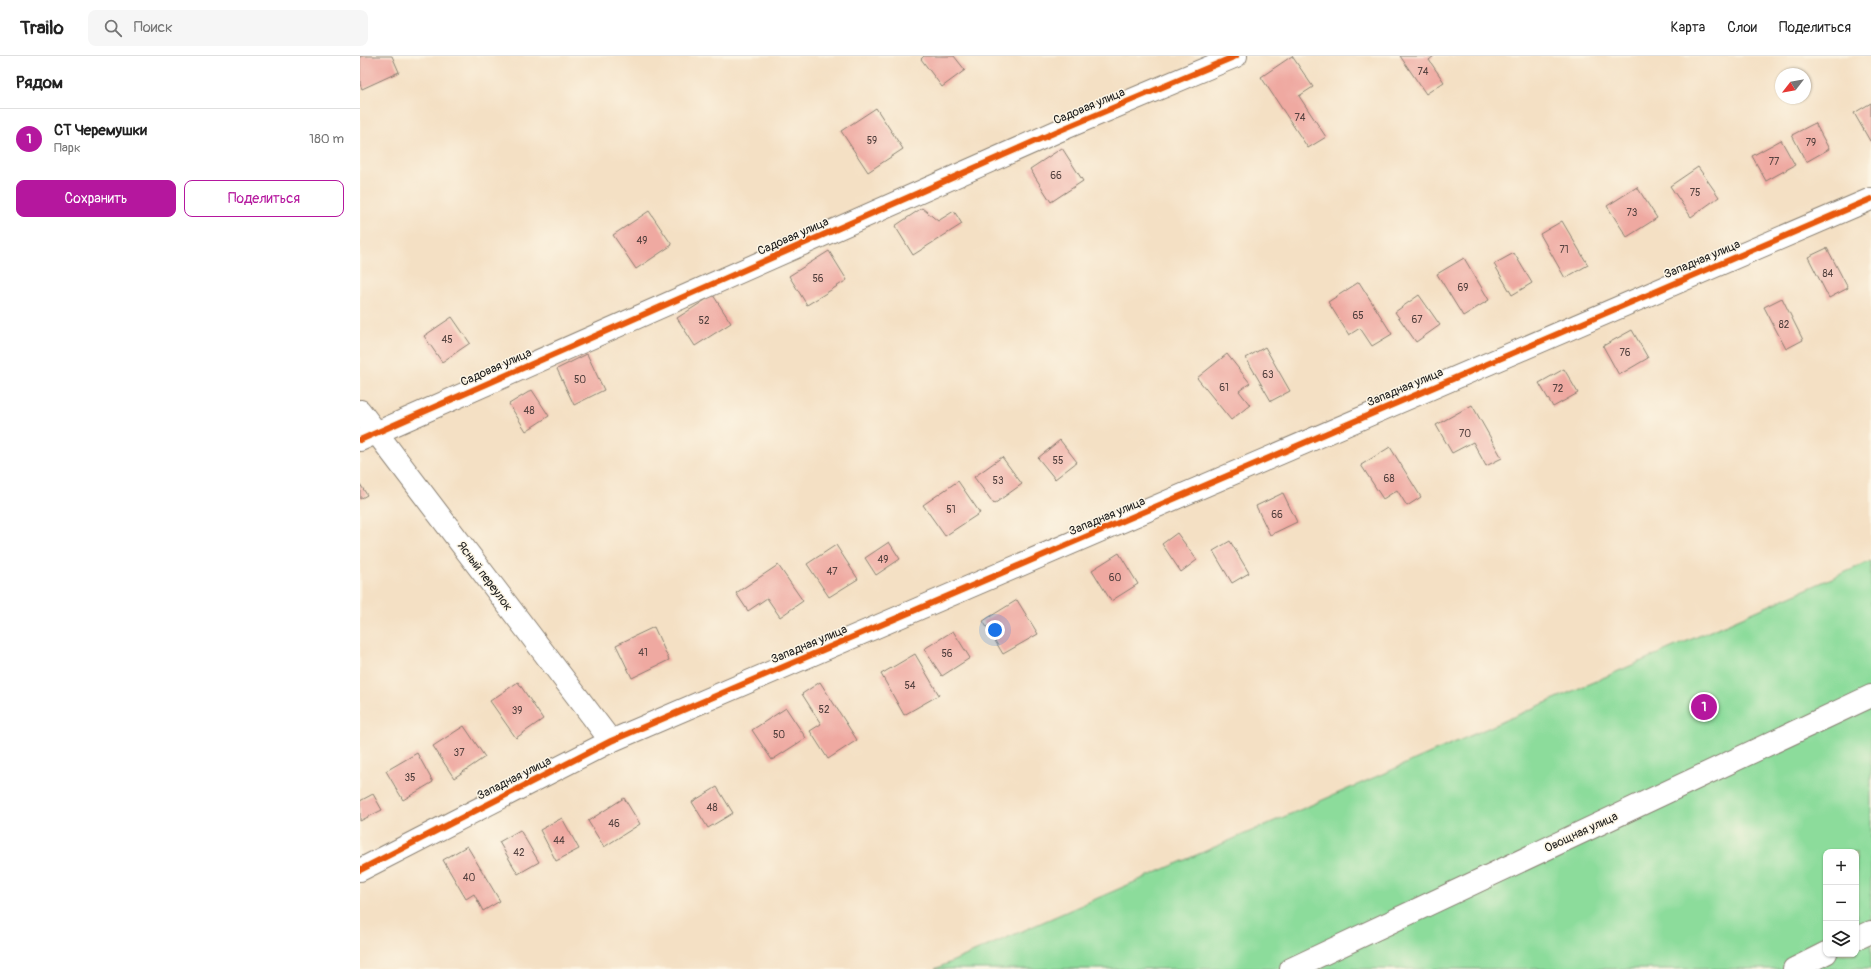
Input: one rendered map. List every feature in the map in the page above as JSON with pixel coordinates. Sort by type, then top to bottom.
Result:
[{"type":"street","name":"Садовая улица","points":[[368,436],[1058,131],[1236,56]]},
{"type":"street","name":"Западная улица","points":[[360,870],[611,741],[1871,199]]},
{"type":"street","name":"Ясный переулок","points":[[360,411],[368,436],[611,741]]},
{"type":"street","name":"Овощная улица","points":[[1291,969],[1871,696]]},
{"type":"street","points":[[1859,938],[1871,932]]},
{"type":"street","points":[[1794,969],[1823,954]]},
{"type":"green space","points":[[1871,561],[1871,969],[935,969]]},
{"type":"building","points":[[360,56],[392,56],[399,72],[362,89],[360,84]]},
{"type":"building","points":[[924,56],[954,56],[965,70],[942,87],[921,59]]},
{"type":"building","points":[[1292,56],[1313,87],[1299,96],[1326,137],[1308,148],[1261,77]]},
{"type":"building","points":[[1400,56],[1434,56],[1429,60],[1444,82],[1426,94]]},
{"type":"building","points":[[1871,103],[1871,141],[1870,141],[1854,113]]},
{"type":"building","points":[[876,108],[903,149],[868,172],[841,131]]},
{"type":"building","points":[[1815,123],[1829,149],[1806,162],[1792,135]]},
{"type":"building","points":[[1781,140],[1795,165],[1766,181],[1752,156]]},
{"type":"building","points":[[1062,148],[1083,181],[1051,202],[1030,169]]},
{"type":"building","points":[[1698,167],[1719,197],[1691,217],[1670,186]]},
{"type":"building","points":[[1637,187],[1657,218],[1627,237],[1607,206]]},
{"type":"building","points":[[922,208],[938,221],[954,211],[962,224],[913,255],[895,226]]},
{"type":"building","points":[[649,211],[672,245],[636,269],[613,235]]},
{"type":"building","points":[[1562,221],[1588,265],[1565,278],[1540,234]]},
{"type":"building","points":[[1827,248],[1848,288],[1829,298],[1808,257]]},
{"type":"building","points":[[829,251],[847,280],[807,305],[789,276]]},
{"type":"building","points":[[1514,253],[1532,283],[1512,295],[1494,264]]},
{"type":"building","points":[[1464,258],[1489,300],[1463,316],[1437,274]]},
{"type":"building","points":[[1359,282],[1392,334],[1372,346],[1360,328],[1349,335],[1328,302]]},
{"type":"building","points":[[713,295],[731,323],[695,346],[677,318]]},
{"type":"building","points":[[1419,295],[1440,325],[1416,342],[1395,312]]},
{"type":"building","points":[[1782,298],[1803,340],[1786,349],[1764,307]]},
{"type":"building","points":[[452,317],[470,343],[442,362],[424,336]]},
{"type":"building","points":[[1632,330],[1648,358],[1619,375],[1603,346]]},
{"type":"building","points":[[1265,347],[1290,391],[1271,401],[1246,358]]},
{"type":"building","points":[[587,354],[604,390],[574,405],[557,369]]},
{"type":"building","points":[[1227,354],[1250,383],[1239,391],[1250,405],[1231,420],[1197,378]]},
{"type":"building","points":[[1564,369],[1578,393],[1553,407],[1539,383]]},
{"type":"building","points":[[532,390],[549,416],[526,431],[509,404]]},
{"type":"building","points":[[1472,405],[1502,458],[1486,466],[1473,442],[1452,453],[1436,425]]},
{"type":"building","points":[[1060,440],[1077,462],[1055,479],[1038,458]]},
{"type":"building","points":[[1390,447],[1421,497],[1407,506],[1397,490],[1383,499],[1361,465]]},
{"type":"building","points":[[1002,457],[1022,484],[994,504],[974,477]]},
{"type":"building","points":[[958,481],[980,513],[945,536],[923,505]]},
{"type":"building","points":[[360,484],[367,495],[360,499]]},
{"type":"building","points":[[1283,493],[1297,522],[1270,535],[1256,506]]},
{"type":"building","points":[[1177,533],[1197,560],[1181,572],[1162,544]]},
{"type":"building","points":[[1230,541],[1249,573],[1232,583],[1213,551]]},
{"type":"building","points":[[889,542],[900,559],[876,575],[865,558]]},
{"type":"building","points":[[836,545],[858,579],[829,597],[807,564]]},
{"type":"building","points":[[1119,553],[1138,584],[1111,601],[1092,570]]},
{"type":"building","points":[[778,565],[803,601],[780,617],[767,598],[748,611],[736,593]]},
{"type":"building","points":[[1017,600],[1038,634],[1003,654],[983,621]]},
{"type":"building","points":[[654,627],[669,660],[632,678],[616,645]]},
{"type":"building","points":[[953,631],[970,658],[942,676],[924,649]]},
{"type":"building","points":[[915,654],[939,695],[904,715],[881,674]]},
{"type":"building","points":[[518,682],[543,719],[516,738],[490,701]]},
{"type":"building","points":[[820,682],[857,740],[828,759],[810,731],[821,724],[802,694]]},
{"type":"building","points":[[786,708],[806,738],[772,760],[752,730]]},
{"type":"building","points":[[464,726],[485,757],[454,778],[433,746]]},
{"type":"building","points":[[417,753],[433,782],[403,800],[386,771]]},
{"type":"building","points":[[717,787],[733,813],[708,828],[692,802]]},
{"type":"building","points":[[373,794],[382,810],[360,821],[360,801]]},
{"type":"building","points":[[624,798],[640,824],[604,847],[588,821]]},
{"type":"building","points":[[562,818],[579,849],[556,861],[540,830]]},
{"type":"building","points":[[520,830],[539,862],[518,874],[499,842]]},
{"type":"building","points":[[467,846],[500,901],[483,911],[474,894],[466,899],[443,860]]},
{"type":"cycle path","points":[[360,440],[1058,131],[1236,56]]},
{"type":"cycle path","points":[[360,870],[611,741],[1871,199]]},
{"type":"place","name":"СТ Черемушки","points":[[1704,707]]}]
